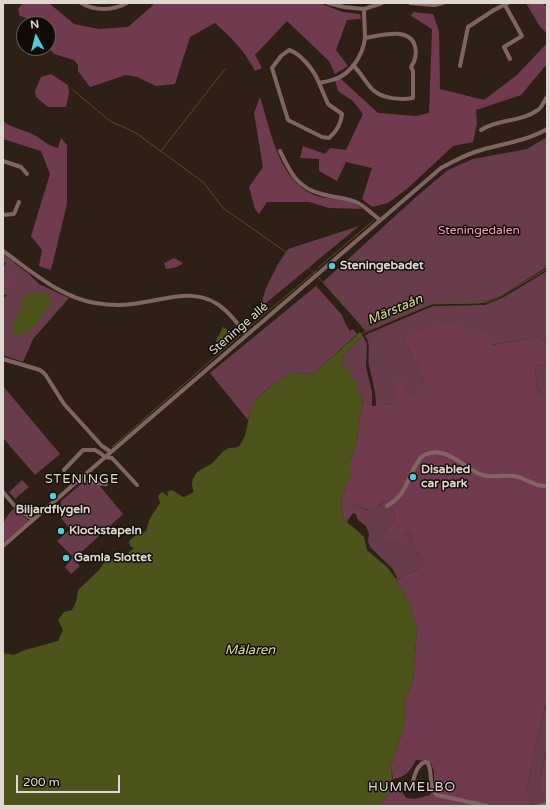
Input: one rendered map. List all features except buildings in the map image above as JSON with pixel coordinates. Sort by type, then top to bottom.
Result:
[{"type":"street","points":[[81,3],[86,6],[101,9],[112,9],[126,3]]},
{"type":"street","points":[[328,3],[344,7],[364,9],[382,3]]},
{"type":"street","points":[[410,3],[434,5],[443,3]]},
{"type":"street","points":[[460,66],[468,27],[494,10],[507,4],[522,36],[504,47],[510,59]]},
{"type":"street","points":[[319,83],[336,79],[344,75],[357,61],[365,38],[364,9]]},
{"type":"street","points":[[353,65],[373,90],[378,93],[401,100],[413,98],[413,72],[411,67],[414,62],[416,48],[413,41],[407,36],[400,34],[365,38]]},
{"type":"street","points":[[287,51],[293,51],[314,71],[319,83],[328,104],[342,114],[342,121],[329,138],[322,137],[288,120],[272,68],[287,51]]},
{"type":"street","points":[[481,130],[488,126],[524,117],[539,109],[547,97]]},
{"type":"street","name":"Steninge allé","points":[[3,546],[441,168],[457,158],[476,151],[525,139],[547,129]]},
{"type":"street","points":[[280,151],[292,176],[304,187],[321,194],[344,198],[359,203],[380,220]]},
{"type":"street","points":[[3,161],[21,167],[27,174]]},
{"type":"street","points":[[3,215],[14,214],[19,202]]},
{"type":"street","points":[[3,251],[42,280],[77,298],[94,303],[112,305],[131,304],[178,295],[193,296],[211,301],[225,309],[248,335]]},
{"type":"street","points":[[3,359],[40,370],[45,374],[64,404],[102,446],[111,452]]},
{"type":"street","points":[[64,470],[82,450],[95,450],[105,457],[112,458],[137,485]]},
{"type":"street","points":[[387,506],[399,497],[404,490],[417,462],[423,456],[440,452],[450,456],[466,467],[482,474],[495,477],[518,476],[541,487],[547,486]]},
{"type":"street","points":[[78,481],[106,484]]},
{"type":"street","points":[[3,492],[14,505],[33,520]]},
{"type":"street","points":[[412,786],[420,765],[425,762],[428,763],[430,768],[431,786],[437,795],[487,806]]},
{"type":"street","points":[[539,806],[547,804]]},
{"type":"green space","name":"Steningedalen","points":[[547,137],[547,267],[500,296],[482,303],[433,304],[366,331],[323,282],[417,196],[448,170],[473,159],[527,149]]},
{"type":"green space","points":[[359,226],[260,308],[266,288],[278,264],[288,249]]},
{"type":"green space","points":[[3,254],[29,274],[39,284],[69,298],[33,339],[23,362],[3,355],[3,299],[7,295],[3,294],[3,288],[10,289],[12,277],[3,275],[3,268],[6,263],[3,261]],"holes":[[[41,292],[12,330],[21,310],[21,299],[32,293]]]},
{"type":"green space","points":[[547,271],[547,344],[539,337],[490,345],[468,337],[403,337],[424,382],[413,399],[405,384],[393,404],[376,406],[375,390],[370,371],[368,342],[365,335],[433,306],[485,305],[504,297]]},
{"type":"green space","points":[[316,286],[342,315],[350,331],[353,329],[357,334],[315,373],[306,374],[293,372],[270,387],[255,402],[248,420],[210,373]]},
{"type":"green space","points":[[363,336],[367,344],[366,367],[372,392],[372,406],[363,401],[358,393],[358,383],[341,366],[343,362],[342,357]]},
{"type":"green space","points":[[547,363],[547,397],[537,390],[535,366]]},
{"type":"green space","points":[[3,386],[60,454],[35,475],[3,438]]},
{"type":"green space","points":[[22,480],[29,487],[15,499],[9,492]]},
{"type":"green space","points":[[81,484],[99,485],[123,514],[74,559],[80,566],[71,574],[65,567],[73,557],[57,541],[70,529],[60,517],[61,501]]},
{"type":"green space","points":[[385,500],[389,504],[396,518],[383,532],[403,535],[409,531],[416,550],[425,563],[415,571],[403,575],[397,581],[397,577],[392,568],[371,548],[368,542],[369,534],[366,526],[358,520],[356,514],[353,513],[353,507],[356,504],[366,510],[379,506]]},
{"type":"green space","points":[[547,697],[547,746],[539,784],[541,792],[547,791],[547,806],[533,805],[526,791]]},
{"type":"shaded area","points":[[23,3],[50,3],[74,24],[99,29],[128,27],[154,3],[319,3],[343,12],[360,14],[361,19],[347,20],[336,50],[348,66],[335,74],[329,61],[287,21],[255,55],[262,68],[255,71],[238,45],[215,23],[190,37],[175,84],[156,86],[137,77],[126,75],[90,87],[78,71],[78,65],[74,60],[56,55],[56,16],[20,16],[18,9]]},
{"type":"shaded area","points":[[526,3],[543,3],[547,7],[547,34],[539,25]]},
{"type":"shaded area","points":[[413,12],[433,14],[439,31],[440,89],[484,100],[517,75],[547,43],[547,64],[521,95],[476,110],[477,123],[473,142],[453,146],[408,188],[388,203],[372,207],[362,199],[372,168],[346,162],[337,181],[319,171],[319,159],[300,158],[303,146],[325,154],[330,148],[346,150],[363,114],[353,101],[338,91],[335,80],[341,79],[378,113],[416,116],[429,113],[432,29],[411,16]]},
{"type":"shaded area","points":[[51,74],[68,85],[69,93],[66,107],[48,107],[36,97],[35,91],[41,77]]},
{"type":"shaded area","points":[[260,97],[279,156],[296,182],[307,191],[321,197],[348,201],[358,205],[362,209],[329,208],[309,202],[267,202],[259,214],[255,209],[249,187],[263,167],[254,113]]},
{"type":"shaded area","points":[[3,121],[36,136],[49,145],[58,148],[61,138],[67,145],[67,204],[51,270],[39,266],[42,250],[31,236],[50,174],[41,151],[3,139]]},
{"type":"shaded area","points":[[174,258],[183,263],[177,267],[166,269],[164,263]]},
{"type":"shaded area","points":[[3,275],[12,277],[17,285],[10,289],[3,288]]},
{"type":"shaded area","points":[[442,324],[460,324],[468,337],[488,331],[491,345],[539,337],[547,344],[547,363],[535,366],[537,390],[547,397],[547,697],[526,791],[533,805],[535,806],[378,806],[389,794],[393,785],[399,787],[406,798],[415,799],[430,795],[434,786],[434,772],[431,763],[427,761],[416,760],[407,773],[401,777],[393,779],[391,766],[404,727],[405,700],[413,681],[417,629],[410,605],[397,581],[403,575],[415,571],[425,563],[416,550],[409,531],[403,535],[397,543],[386,539],[383,532],[396,518],[389,504],[385,500],[371,510],[365,509],[356,504],[353,507],[353,513],[346,523],[344,520],[341,501],[351,473],[351,459],[357,441],[363,401],[372,406],[393,404],[399,378],[405,384],[413,398],[424,382],[403,337]]},
{"type":"shaded area","points":[[15,508],[29,521],[3,543],[5,520],[10,512]]},
{"type":"shaded area","points":[[547,746],[547,791],[541,793],[539,784]]},
{"type":"water","points":[[36,292],[49,296],[50,305],[31,329],[26,333],[15,336],[12,329],[15,317],[21,310],[21,299],[28,294]]},
{"type":"water","points":[[223,327],[230,331],[230,335],[226,340],[219,344],[216,341]]},
{"type":"water","name":"Mälaren","points":[[360,332],[363,336],[342,357],[343,362],[341,366],[346,366],[350,369],[350,374],[358,383],[358,393],[363,401],[357,441],[351,459],[351,473],[341,501],[344,520],[364,537],[367,550],[388,568],[396,579],[410,605],[417,629],[413,681],[405,700],[404,727],[391,766],[393,785],[389,794],[378,806],[3,806],[3,653],[14,655],[25,650],[58,641],[63,630],[58,620],[64,612],[72,610],[76,602],[78,590],[99,570],[105,561],[122,558],[134,548],[130,546],[129,541],[136,535],[146,531],[150,518],[160,503],[158,496],[163,492],[167,496],[167,492],[171,490],[184,497],[194,492],[192,483],[195,475],[201,469],[213,462],[226,449],[239,446],[243,441],[252,407],[259,397],[282,378],[293,372],[306,374],[315,373]]},
{"type":"waterway","points":[[161,151],[225,69]]},
{"type":"waterway","points":[[73,90],[110,121],[136,133],[203,182],[223,208],[310,269]]},
{"type":"waterway","points":[[318,268],[374,220]]},
{"type":"waterway","name":"Märstaån","points":[[361,334],[431,304],[488,302],[547,269]]},
{"type":"waterway","points":[[249,327],[317,270]]},
{"type":"waterway","points":[[312,271],[315,274]]},
{"type":"waterway","points":[[318,277],[361,325]]},
{"type":"waterway","name":"Märstaån","points":[[362,327],[365,331]]},
{"type":"waterway","points":[[112,447],[241,334]]},
{"type":"place","name":"Steningebadet","points":[[332,266]]},
{"type":"place","name":"Disabled car park","points":[[413,477]]},
{"type":"place","name":"Biljardflygeln","points":[[53,496]]},
{"type":"place","name":"Klockstapeln","points":[[61,531]]},
{"type":"place","name":"Gamla Slottet","points":[[66,558]]},
{"type":"district","name":"STENINGE","points":[[82,480]]},
{"type":"district","name":"HUMMELBO","points":[[412,788]]}]
